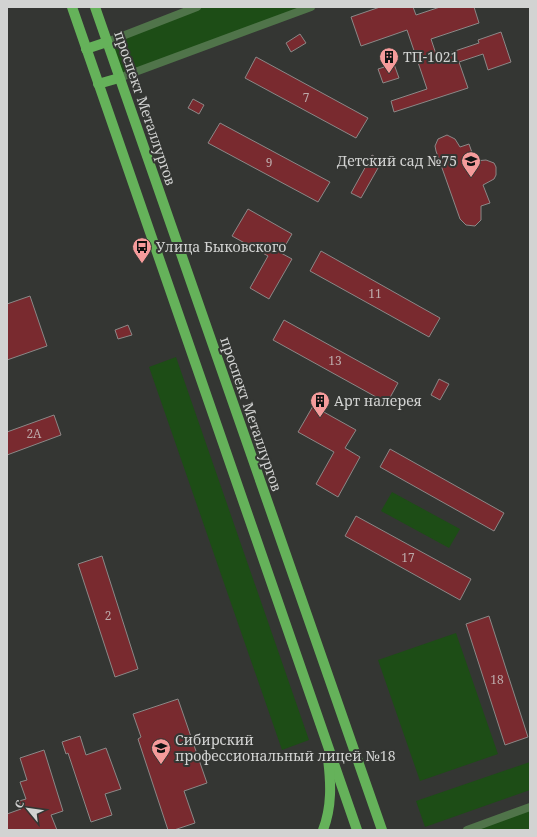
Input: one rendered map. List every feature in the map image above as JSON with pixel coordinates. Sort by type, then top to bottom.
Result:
[{"type":"main road","points":[[72,7],[357,830]]},
{"type":"main road","name":"проспект Металлургов","points":[[95,7],[382,830]]},
{"type":"main road","points":[[86,49],[107,42]]},
{"type":"main road","points":[[98,84],[119,78]]},
{"type":"main road","points":[[323,830],[327,819],[330,800],[330,775],[325,737]]},
{"type":"street","points":[[107,42],[197,7]]},
{"type":"street","points":[[119,78],[310,7]]},
{"type":"street","points":[[467,830],[530,807]]},
{"type":"green space","points":[[197,7],[311,7],[119,78],[107,42]]},
{"type":"green space","points":[[176,357],[309,740],[282,750],[149,367]]},
{"type":"green space","points":[[392,492],[460,529],[449,548],[381,511]]},
{"type":"green space","points":[[456,633],[498,754],[420,781],[378,660]]},
{"type":"green space","points":[[530,762],[530,790],[425,827],[416,801]]},
{"type":"green space","points":[[530,807],[530,830],[467,830]]},
{"type":"building","points":[[380,7],[413,7],[416,15],[440,7],[474,7],[479,23],[431,39],[437,57],[479,43],[478,40],[501,32],[511,62],[488,70],[483,54],[459,62],[468,88],[394,112],[391,101],[427,89],[407,30],[361,46],[351,17]]},
{"type":"building","points":[[300,34],[306,43],[291,52],[286,43]]},
{"type":"building","points":[[256,57],[368,118],[356,138],[245,78]]},
{"type":"building","name":"ТП-1021","points":[[394,64],[399,78],[383,83],[378,69]]},
{"type":"building","points":[[193,99],[204,105],[199,114],[188,108]]},
{"type":"building","points":[[220,123],[330,182],[318,202],[208,143]]},
{"type":"building","points":[[447,135],[455,139],[460,147],[469,144],[475,161],[486,160],[494,163],[496,167],[496,175],[494,179],[483,185],[490,203],[481,206],[481,220],[475,226],[466,225],[460,219],[436,151],[435,146],[438,139]]},
{"type":"building","points":[[372,155],[382,161],[361,198],[351,193]]},
{"type":"building","points":[[248,209],[292,234],[281,253],[292,259],[269,299],[250,288],[268,256],[232,236]]},
{"type":"building","points":[[321,251],[440,318],[429,337],[310,271]]},
{"type":"building","points":[[30,296],[47,346],[7,360],[7,304]]},
{"type":"building","points":[[284,320],[398,383],[387,403],[273,340]]},
{"type":"building","points":[[128,325],[132,335],[118,339],[115,330]]},
{"type":"building","points":[[439,379],[449,384],[440,400],[431,395]]},
{"type":"building","points":[[313,406],[356,430],[345,448],[360,457],[338,497],[316,484],[334,452],[298,432]]},
{"type":"building","points":[[54,415],[61,435],[7,455],[7,432]]},
{"type":"building","points":[[390,449],[504,513],[494,531],[380,467]]},
{"type":"building","points":[[356,516],[471,579],[460,600],[345,536]]},
{"type":"building","points":[[102,556],[138,669],[115,677],[78,564]]},
{"type":"building","points":[[489,616],[528,737],[505,745],[466,624]]},
{"type":"building","points":[[178,699],[207,783],[184,791],[195,823],[174,830],[168,830],[138,739],[141,737],[133,714]]},
{"type":"building","points":[[80,736],[86,755],[106,748],[121,789],[105,794],[112,815],[91,822],[68,753],[66,754],[62,742]]},
{"type":"building","points":[[44,750],[63,811],[51,815],[57,830],[7,830],[7,814],[21,809],[19,801],[26,799],[20,782],[27,780],[20,758]]},
{"type":"place","name":"ТП-1021","points":[[389,74]]},
{"type":"place","name":"Детский сад №75","points":[[471,178]]},
{"type":"place","name":"Улица Быковского","points":[[142,264]]},
{"type":"place","name":"Арт налерея","points":[[320,418]]},
{"type":"place","name":"Сибирский профессиональный лицей №18","points":[[161,765]]}]
